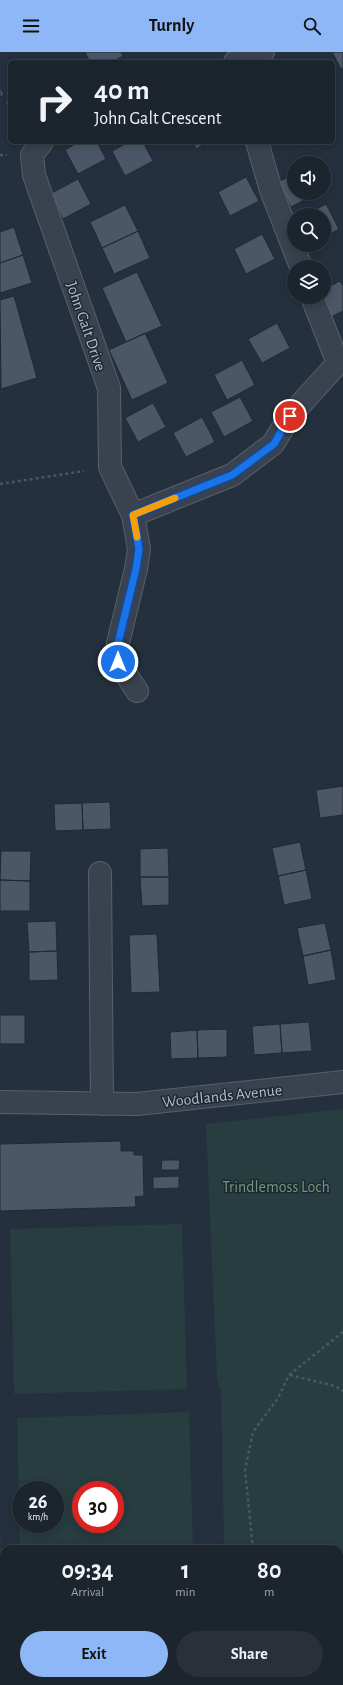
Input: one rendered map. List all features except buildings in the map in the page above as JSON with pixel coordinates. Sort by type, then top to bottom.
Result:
[{"type":"street","points":[[240,60],[262,52]]},
{"type":"street","name":"John Galt Drive","points":[[40,144],[32,155],[34,175],[109,388],[110,467],[133,515],[139,549],[136,569],[118,643],[118,662],[137,691]]},
{"type":"street","points":[[258,144],[271,190],[298,260]]},
{"type":"street","points":[[133,515],[232,475],[274,444],[290,416],[340,362],[315,304]]},
{"type":"street","points":[[100,873],[102,1104]]},
{"type":"street","name":"Woodlands Avenue","points":[[0,1102],[137,1104],[343,1082]]},
{"type":"path","points":[[0,484],[110,467]]},
{"type":"path","points":[[253,1545],[245,1470],[253,1432],[278,1398],[289,1375],[343,1332]]},
{"type":"path","points":[[289,1375],[335,1386],[343,1391]]},
{"type":"green space","name":"Trindlemoss Loch","points":[[343,1109],[343,1545],[224,1545],[221,1391],[217,1379],[206,1124]]},
{"type":"green space","points":[[182,1224],[187,1389],[14,1394],[10,1229]]},
{"type":"green space","points":[[189,1412],[193,1545],[20,1545],[20,1533],[64,1533],[64,1481],[18,1481],[17,1418]]},
{"type":"slow traffic","points":[[137,537],[133,515],[175,498]]},
{"type":"route","points":[[118,662],[118,643],[136,569],[139,549],[133,515],[232,475],[274,444],[290,416]]}]
